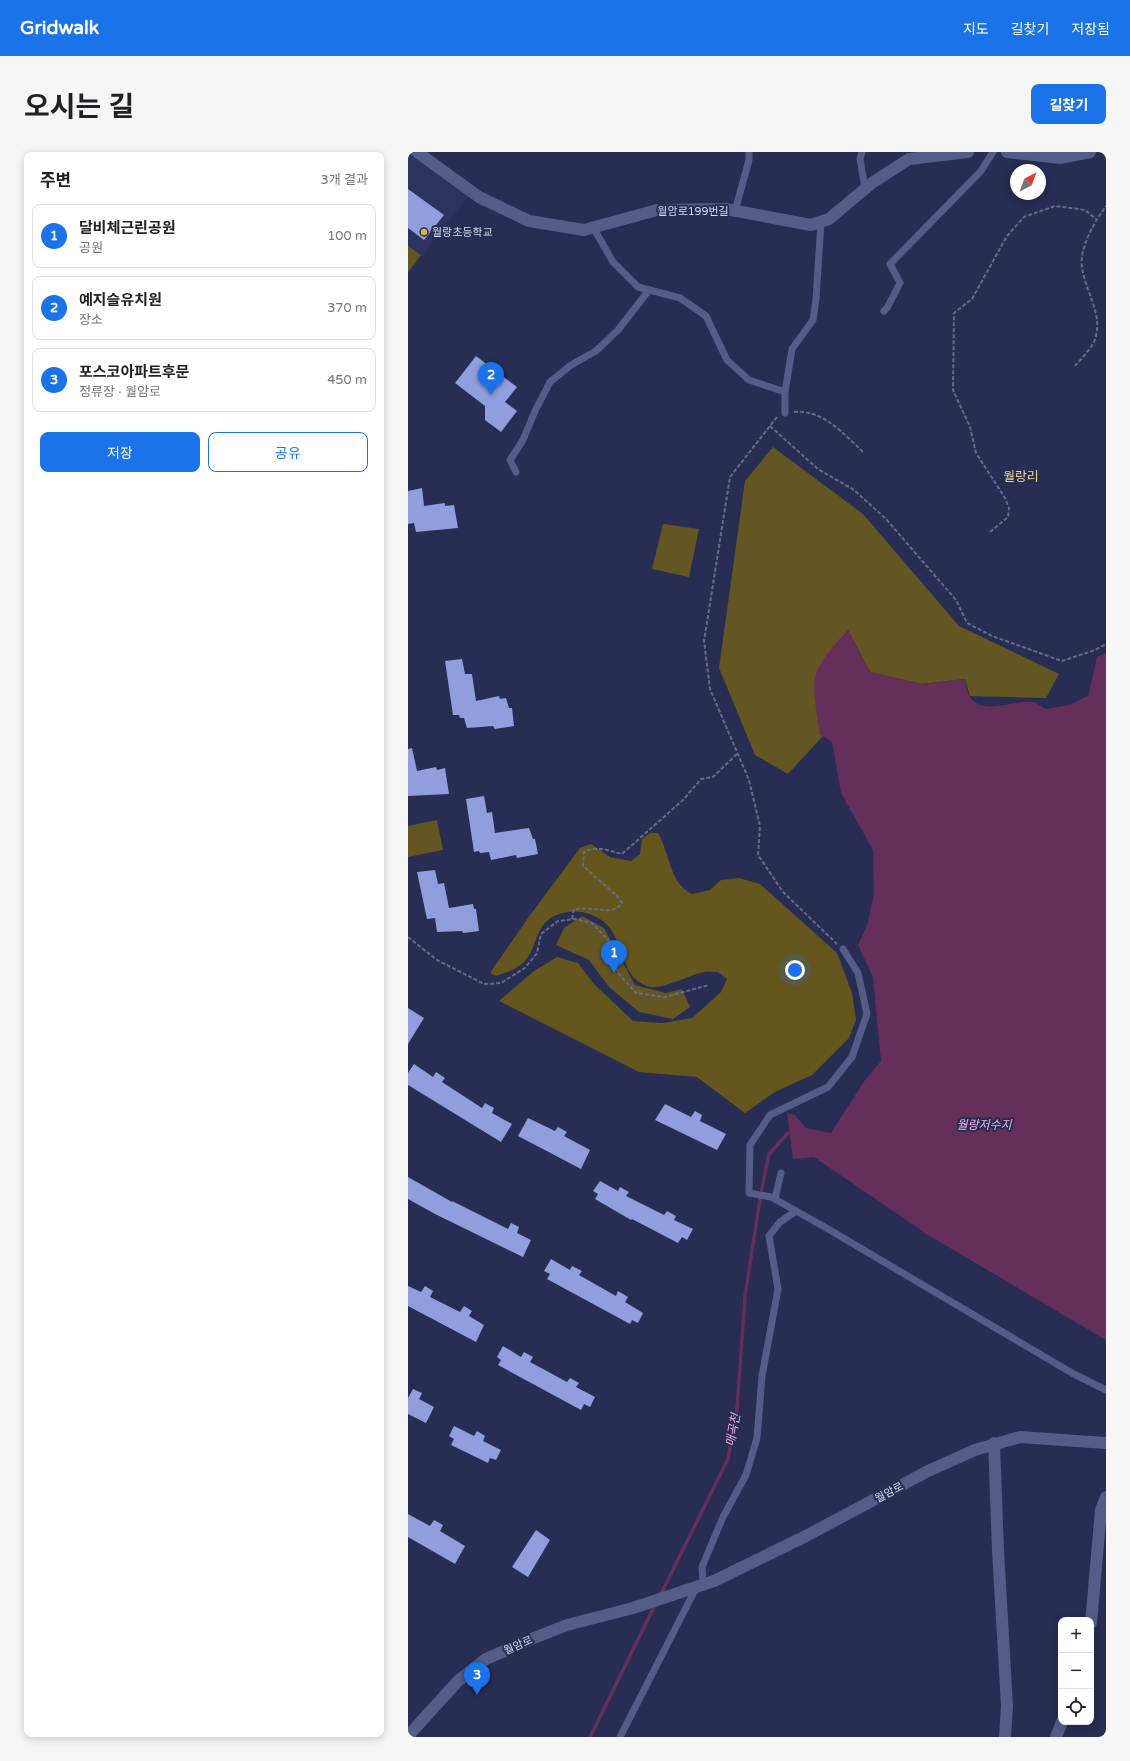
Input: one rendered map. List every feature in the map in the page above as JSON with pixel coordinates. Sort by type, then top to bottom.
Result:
[{"type":"street","name":"월암로199번길","points":[[417,152],[479,197],[530,221],[584,230],[657,210],[726,209],[811,225],[829,219],[865,188],[909,159],[968,152]]},
{"type":"street","points":[[1007,152],[1060,158],[1090,152]]},
{"type":"street","name":"월암로","points":[[408,1736],[458,1681],[486,1659],[529,1640],[567,1626],[633,1608],[714,1581],[804,1537],[928,1471],[994,1443],[1020,1437],[1106,1443]]},
{"type":"street","points":[[994,1443],[998,1550],[1007,1706],[1005,1737]]},
{"type":"street","points":[[1092,1617],[1101,1510],[1106,1497]]},
{"type":"street","points":[[1056,1737],[1061,1725]]},
{"type":"lane","points":[[735,211],[749,160],[749,152]]},
{"type":"lane","points":[[862,152],[860,159],[865,188]]},
{"type":"lane","points":[[884,311],[900,283],[890,264],[981,171],[993,152]]},
{"type":"lane","points":[[785,413],[785,392],[792,349],[813,320],[816,299],[821,222]]},
{"type":"lane","points":[[593,227],[613,262],[638,287],[680,298],[706,316],[727,360],[749,380],[785,392]]},
{"type":"lane","points":[[516,472],[510,460],[523,440],[535,410],[550,382],[571,365],[596,351],[618,330],[649,290]]},
{"type":"lane","points":[[843,949],[858,973],[867,1014],[852,1057],[828,1087],[770,1115],[750,1145],[749,1193],[772,1198],[796,1211],[1072,1373],[1106,1390]]},
{"type":"lane","points":[[772,1198],[781,1173]]},
{"type":"lane","points":[[620,1737],[699,1586],[702,1567],[723,1517],[746,1475],[757,1438],[762,1376],[778,1289],[769,1236],[780,1222],[796,1211]]},
{"type":"path","points":[[990,532],[1008,516],[1009,508],[1005,498],[976,452],[970,427],[953,390],[954,314],[972,299],[1007,236],[1024,217],[1055,206],[1085,210],[1096,219]]},
{"type":"path","points":[[1075,366],[1094,342],[1098,321],[1082,267],[1086,243],[1096,219],[1106,206]]},
{"type":"path","points":[[843,949],[783,892],[758,856],[760,826],[749,780],[710,689],[704,642],[730,477],[780,414],[802,412],[829,421],[863,452]]},
{"type":"path","points":[[770,426],[818,469],[854,490],[886,519],[956,600],[967,623],[992,636],[1062,662],[1095,650],[1106,644]]},
{"type":"path","points":[[572,919],[574,909],[591,908],[610,911],[617,908],[622,903],[617,896],[583,866],[584,852],[590,849],[599,848],[622,854],[683,800],[701,779],[714,778],[738,753]]},
{"type":"path","points":[[408,937],[437,960],[484,984],[501,983],[526,968],[536,953],[541,934],[558,921],[572,919],[592,923],[608,941],[618,973],[636,993],[666,997],[709,984]]},
{"type":"shaded area","name":"월랑초등학교","points":[[408,152],[416,152],[473,190],[408,274]]},
{"type":"shaded area","points":[[408,246],[421,255],[408,272]]},
{"type":"shaded area","points":[[773,447],[863,514],[959,626],[1059,674],[1046,698],[970,696],[965,679],[922,684],[870,672],[848,630],[816,676],[823,736],[788,774],[755,755],[719,668],[745,481]]},
{"type":"shaded area","points":[[663,524],[699,529],[689,577],[652,569]]},
{"type":"shaded area","points":[[437,820],[443,850],[408,857],[408,826]]},
{"type":"shaded area","points":[[650,833],[658,833],[674,875],[684,889],[692,894],[710,890],[721,880],[739,878],[760,884],[837,953],[852,993],[856,1020],[849,1038],[812,1075],[775,1092],[745,1113],[697,1077],[639,1072],[499,1001],[534,971],[557,957],[578,963],[594,984],[633,1021],[663,1023],[692,1018],[721,992],[727,979],[718,972],[702,972],[656,987],[651,987],[641,983],[628,969],[617,941],[607,925],[594,916],[576,912],[558,914],[548,920],[539,932],[528,958],[523,963],[510,971],[496,976],[490,973],[528,918],[580,848],[591,844],[610,857],[631,861],[640,854],[642,839]]},
{"type":"shaded area","points":[[582,916],[604,928],[635,985],[666,993],[682,989],[690,1007],[673,1019],[639,1012],[609,987],[589,960],[556,945],[564,928]]},
{"type":"water","name":"월랑저수지","points":[[848,630],[870,672],[922,684],[965,679],[970,697],[976,703],[983,706],[999,706],[1033,702],[1046,709],[1069,705],[1088,696],[1097,657],[1106,653],[1106,1340],[928,1235],[814,1157],[793,1159],[787,1113],[795,1115],[806,1128],[831,1133],[865,1080],[881,1061],[873,977],[858,945],[868,923],[874,893],[873,850],[841,793],[832,742],[820,734],[815,697],[814,683],[820,665],[828,652]]},
{"type":"building","points":[[408,189],[444,215],[424,240],[408,228]]},
{"type":"building","points":[[476,356],[517,387],[505,402],[517,411],[501,432],[485,420],[485,406],[455,383]]},
{"type":"building","points":[[422,488],[424,506],[445,503],[445,506],[454,505],[458,528],[416,532],[414,523],[408,524],[408,491]]},
{"type":"building","points":[[462,659],[465,674],[472,674],[476,701],[499,696],[500,699],[506,698],[509,708],[512,708],[514,726],[495,729],[493,726],[467,728],[464,718],[460,718],[459,715],[453,715],[445,661]]},
{"type":"building","points":[[412,748],[417,771],[436,767],[437,770],[445,768],[449,794],[408,796],[408,749]]},
{"type":"building","points":[[484,796],[487,813],[492,812],[495,833],[529,828],[533,839],[535,839],[538,854],[517,858],[516,855],[491,860],[489,852],[474,852],[466,799]]},
{"type":"building","points":[[435,870],[438,884],[444,883],[449,908],[473,904],[474,909],[476,909],[479,931],[463,933],[462,931],[437,932],[435,918],[427,919],[417,872]]},
{"type":"building","points":[[408,1008],[424,1018],[408,1044]]},
{"type":"building","points":[[414,1064],[433,1077],[436,1072],[445,1078],[442,1082],[482,1108],[485,1103],[494,1108],[492,1113],[512,1124],[501,1142],[408,1085],[408,1073]]},
{"type":"building","points":[[665,1104],[691,1117],[695,1111],[702,1115],[700,1121],[726,1134],[717,1150],[655,1120]]},
{"type":"building","points":[[528,1118],[555,1131],[558,1127],[567,1132],[564,1136],[590,1150],[581,1169],[518,1136]]},
{"type":"building","points":[[408,1177],[452,1202],[508,1229],[511,1223],[519,1227],[517,1233],[531,1240],[523,1257],[435,1214],[408,1199]]},
{"type":"building","points":[[600,1181],[618,1191],[620,1187],[629,1192],[626,1196],[664,1215],[667,1211],[676,1216],[674,1220],[693,1229],[687,1240],[682,1237],[678,1243],[632,1219],[631,1220],[595,1199],[598,1194],[593,1191]]},
{"type":"building","points":[[551,1259],[570,1270],[572,1266],[582,1271],[579,1275],[616,1296],[618,1291],[628,1297],[625,1302],[643,1313],[638,1323],[632,1320],[630,1324],[547,1279],[550,1274],[544,1271]]},
{"type":"building","points":[[408,1286],[421,1292],[425,1286],[433,1291],[430,1297],[460,1312],[464,1306],[472,1311],[469,1316],[484,1325],[476,1342],[408,1306]]},
{"type":"building","points":[[503,1346],[521,1357],[524,1352],[533,1357],[530,1362],[567,1382],[570,1378],[579,1383],[576,1387],[595,1397],[590,1407],[584,1404],[581,1410],[498,1365],[501,1360],[497,1357]]},
{"type":"building","points":[[413,1389],[422,1393],[419,1399],[434,1407],[426,1423],[408,1414],[408,1398]]},
{"type":"building","points":[[454,1426],[474,1436],[477,1431],[485,1436],[483,1441],[501,1450],[496,1460],[490,1458],[488,1463],[451,1445],[454,1439],[449,1436]]},
{"type":"building","points":[[408,1514],[430,1526],[434,1520],[443,1525],[440,1531],[465,1546],[455,1564],[408,1537]]},
{"type":"building","points":[[536,1530],[550,1540],[528,1577],[512,1567]]},
{"type":"waterway","name":"매곡천","points":[[660,1596],[728,1459],[737,1409],[745,1296],[761,1193],[769,1154],[788,1133],[794,1134]]},
{"type":"waterway","name":"매곡천","points":[[590,1737],[656,1603]]},
{"type":"place","name":"월랑초등학교","points":[[424,232]]},
{"type":"place","name":"예지슬유치원","points":[[491,395]]},
{"type":"place","name":"달비체근린공원","points":[[614,973]]},
{"type":"place","name":"포스코아파트후문","points":[[477,1695]]},
{"type":"district","name":"월랑리","points":[[1021,476]]}]
